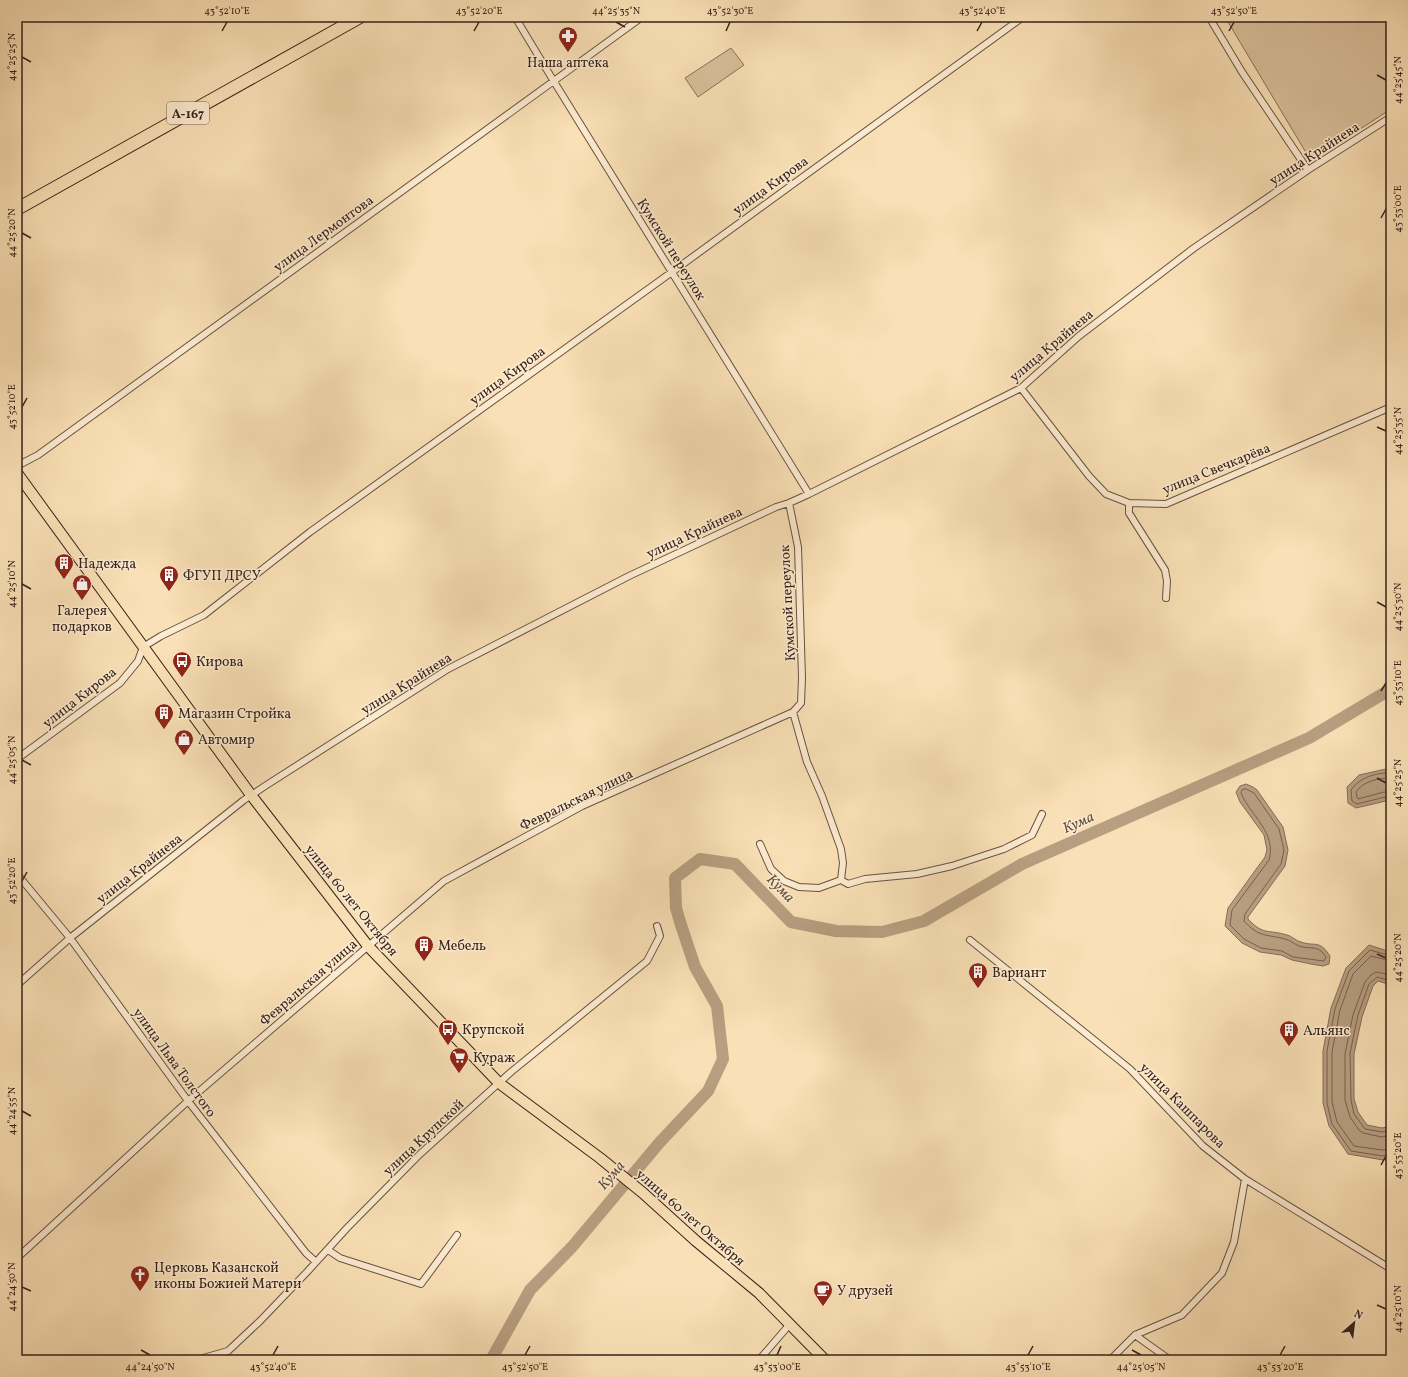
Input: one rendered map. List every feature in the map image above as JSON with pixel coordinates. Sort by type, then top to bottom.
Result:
[{"type":"highway","name":"А-167","points":[[17,209],[360,17]]},
{"type":"main road","name":"улица 60 лет Октября","points":[[17,473],[251,795],[368,946],[499,1083],[600,1158],[643,1193],[696,1241],[759,1293],[825,1360]]},
{"type":"street","name":"Кумской переулок","points":[[515,17],[809,494]]},
{"type":"street","name":"улица Лермонтова","points":[[17,466],[38,455],[553,80],[642,17]]},
{"type":"street","name":"улица Кирова","points":[[17,760],[120,683],[138,660],[143,647],[161,636],[204,615],[310,532],[1023,17]]},
{"type":"street","points":[[1209,17],[1242,72],[1308,170]]},
{"type":"street","name":"улица Крайнева","points":[[17,985],[70,938],[251,795],[448,669],[629,576],[776,507],[809,494],[1021,388],[1079,336],[1194,248],[1308,170],[1391,117]]},
{"type":"street","name":"улица Свечкарёва","points":[[1021,388],[1089,476],[1106,494],[1129,503],[1166,504],[1391,407]]},
{"type":"street","name":"Кумской переулок","points":[[789,503],[798,547],[802,678],[801,703]]},
{"type":"street","points":[[1129,503],[1129,513],[1165,570],[1167,581],[1166,598]]},
{"type":"street","name":"Февральская улица","points":[[17,1258],[188,1101],[444,881],[582,806],[793,712],[801,703]]},
{"type":"street","points":[[793,712],[807,762],[822,796],[841,849],[843,863],[842,880]]},
{"type":"street","points":[[842,880],[848,884],[865,879],[917,874],[952,866],[1004,849],[1032,835],[1042,814]]},
{"type":"street","points":[[760,844],[771,869],[784,882],[799,887],[819,888],[842,880]]},
{"type":"street","name":"улица Льва Толстого","points":[[17,874],[70,938],[188,1101],[306,1253],[316,1262]]},
{"type":"street","name":"улица Крупской","points":[[196,1360],[228,1351],[260,1321],[347,1228],[420,1154],[499,1083],[647,961],[660,936],[657,926]]},
{"type":"street","name":"улица Кашпарова","points":[[970,940],[1130,1069],[1203,1146],[1245,1179],[1391,1269]]},
{"type":"street","points":[[1110,1360],[1135,1335],[1182,1315],[1222,1273],[1234,1242],[1245,1179]]},
{"type":"street","points":[[328,1250],[340,1258],[421,1284],[457,1235]]},
{"type":"street","points":[[759,1360],[790,1324]]},
{"type":"street","points":[[1135,1335],[1170,1360]]},
{"type":"shaded area","points":[[1225,17],[1391,17],[1391,109],[1311,161]]},
{"type":"shaded area","points":[[731,48],[744,65],[698,97],[685,78]]},
{"type":"water","points":[[1386,769],[1391,770],[1391,802],[1386,801],[1356,808],[1348,803],[1347,787],[1359,775]]},
{"type":"water","points":[[1246,784],[1257,790],[1283,827],[1288,850],[1285,866],[1248,919],[1262,930],[1281,933],[1299,941],[1320,945],[1330,956],[1329,964],[1323,966],[1311,964],[1292,960],[1281,955],[1260,952],[1242,943],[1225,926],[1228,908],[1265,857],[1267,850],[1264,835],[1240,802],[1236,792],[1240,786]]},
{"type":"water","points":[[1369,945],[1391,952],[1391,985],[1378,981],[1373,986],[1362,1017],[1354,1054],[1354,1099],[1358,1112],[1367,1125],[1382,1128],[1391,1126],[1391,1158],[1383,1160],[1348,1154],[1329,1126],[1323,1103],[1323,1051],[1331,1008],[1346,968]]},
{"type":"waterway","name":"Кума","points":[[491,1360],[530,1290],[572,1247],[660,1142],[708,1091],[723,1059],[717,1006],[695,967],[676,908],[675,878],[700,859],[735,864],[791,922],[836,931],[882,932],[924,921],[1022,864],[1309,738],[1391,689]]},
{"type":"place","name":"Наша аптека","points":[[568,53]]},
{"type":"place","name":"Надежда","points":[[64,580]]},
{"type":"place","name":"ФГУП ДРСУ","points":[[169,592]]},
{"type":"place","name":"Галерея подарков","points":[[82,601]]},
{"type":"place","name":"Кирова","points":[[182,678]]},
{"type":"place","name":"Магазин Стройка","points":[[164,730]]},
{"type":"place","name":"Автомир","points":[[184,756]]},
{"type":"place","name":"Мебель","points":[[424,962]]},
{"type":"place","name":"Вариант","points":[[978,989]]},
{"type":"place","name":"Крупской","points":[[448,1046]]},
{"type":"place","name":"Альянс","points":[[1289,1047]]},
{"type":"place","name":"Кураж","points":[[459,1074]]},
{"type":"place","name":"Церковь Казанской иконы Божией Матери","points":[[140,1292]]},
{"type":"place","name":"У друзей","points":[[823,1307]]}]
